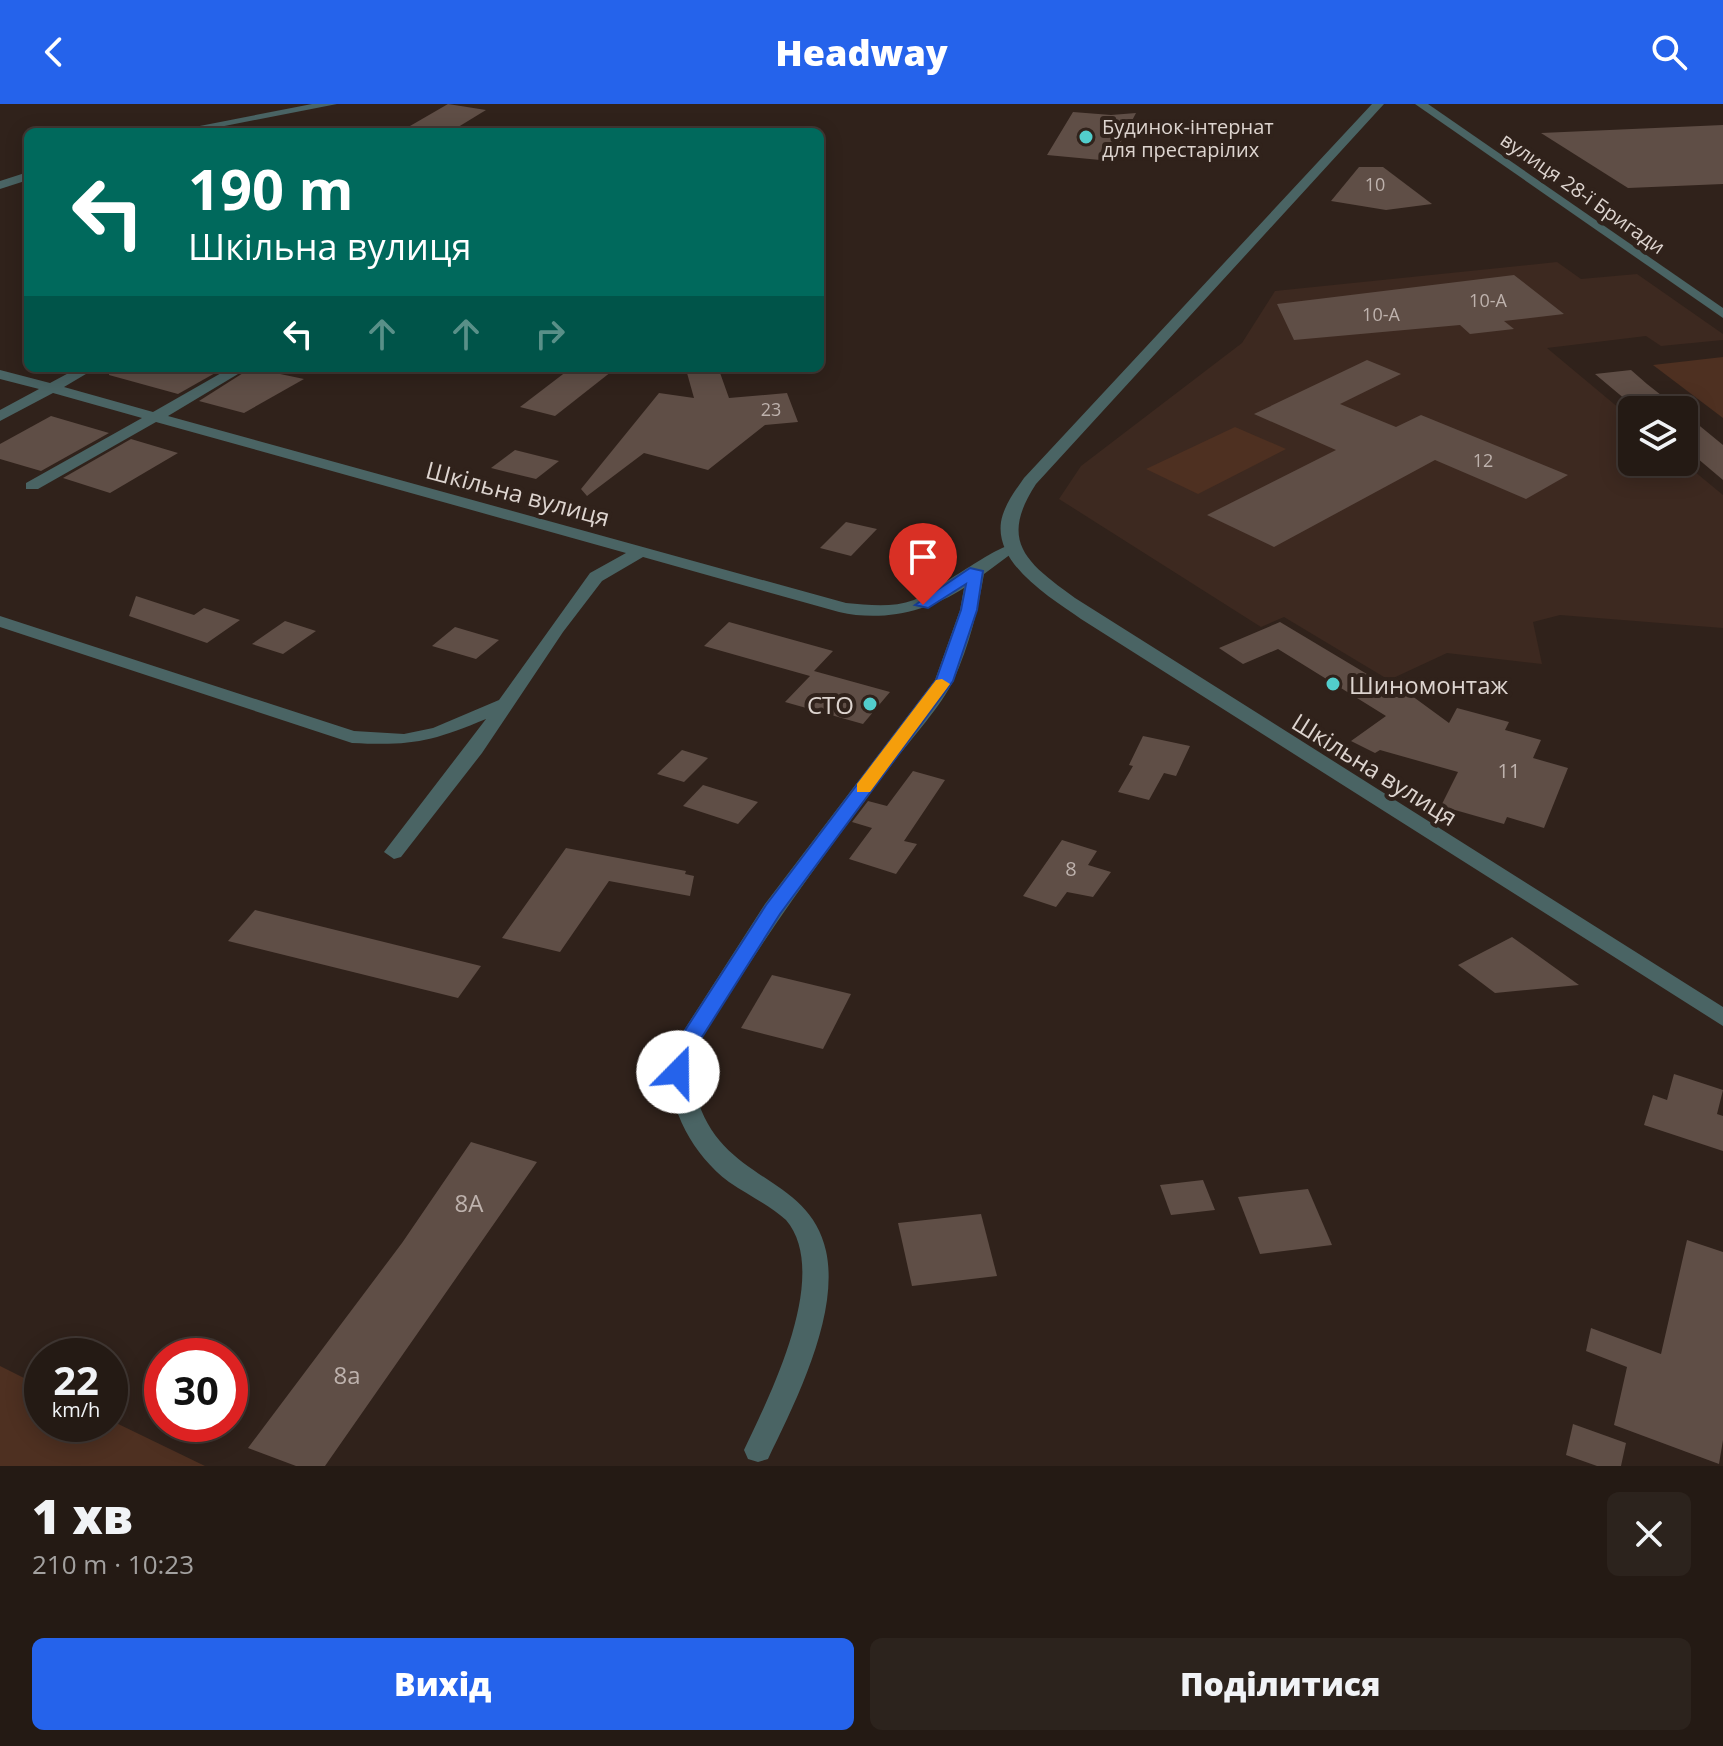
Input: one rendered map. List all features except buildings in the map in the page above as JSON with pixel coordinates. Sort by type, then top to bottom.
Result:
[{"type":"street","points":[[197,128],[331,104]]},
{"type":"street","points":[[1011,548],[1008,528],[1015,503],[1030,481],[1378,104]]},
{"type":"street","name":"вулиця 28-ї Бригади","points":[[1421,104],[1723,314]]},
{"type":"street","points":[[0,185],[24,177]]},
{"type":"street","points":[[0,416],[82,372]]},
{"type":"street","points":[[32,486],[234,372]]},
{"type":"street","name":"Шкільна вулиця","points":[[0,374],[640,552],[874,613],[900,612],[923,605],[1011,548],[1029,570],[1056,592],[1118,635],[1723,1018]]},
{"type":"street","points":[[394,852],[475,749],[596,577],[640,552]]},
{"type":"street","points":[[758,1450],[790,1379],[813,1289],[813,1257],[806,1228],[780,1201],[738,1176],[709,1148],[683,1103],[678,1072],[682,1052],[773,909],[944,681],[969,610],[976,571]]},
{"type":"street","points":[[0,621],[352,737],[404,740],[439,732],[505,704]]},
{"type":"shaded area","points":[[1557,262],[1581,279],[1637,274],[1723,334],[1723,340],[1661,346],[1646,336],[1547,348],[1618,407],[1618,476],[1698,474],[1723,495],[1723,628],[1560,615],[1533,622],[1542,664],[1447,653],[1389,680],[1284,617],[1261,627],[1059,499],[1081,466],[1242,343],[1275,291]]},
{"type":"shaded area","points":[[1723,357],[1723,418],[1698,396],[1653,365]]},
{"type":"shaded area","points":[[1235,427],[1286,449],[1198,494],[1146,469]]},
{"type":"shaded area","points":[[0,1366],[24,1378],[24,1442],[128,1442],[128,1429],[144,1436],[144,1442],[155,1442],[205,1466],[0,1466]]},
{"type":"slow traffic","points":[[864,788],[942,684]]},
{"type":"place","name":"Будинок-інтернат для престарілих","points":[[1086,137]]},
{"type":"place","name":"Шиномонтаж","points":[[1333,684]]},
{"type":"place","name":"СТО","points":[[870,704]]},
{"type":"route","points":[[678,1072],[682,1052],[773,909],[944,681],[969,610],[976,571],[923,605]]}]
